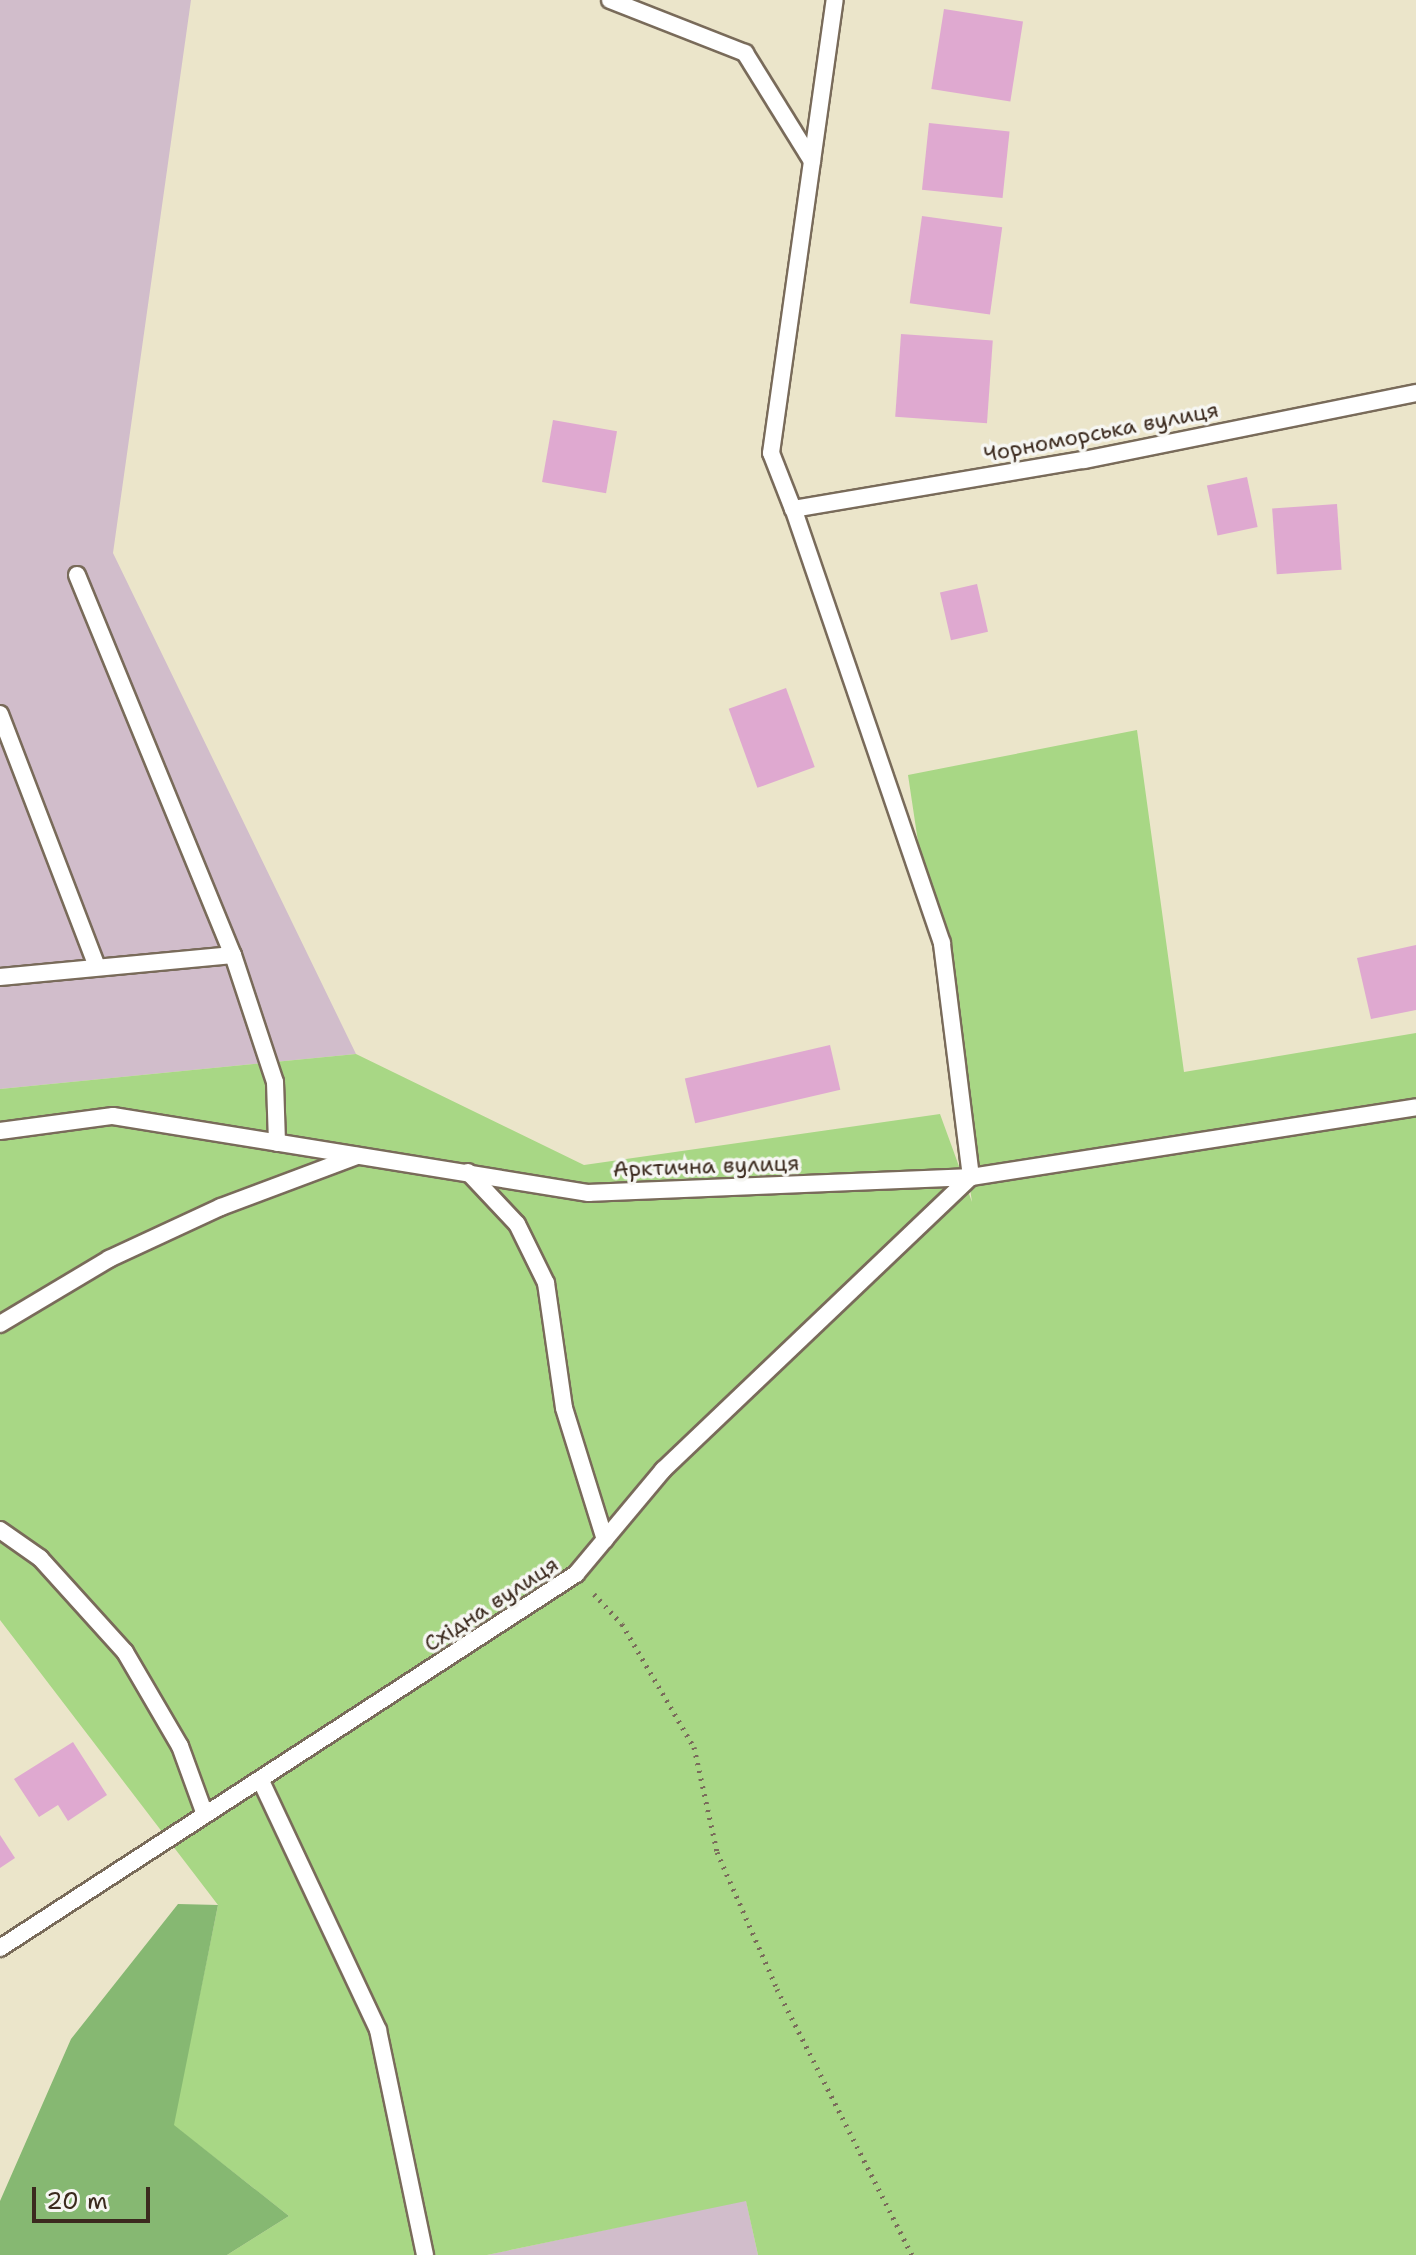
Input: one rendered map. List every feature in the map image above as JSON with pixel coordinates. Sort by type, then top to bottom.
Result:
[{"type":"lane","points":[[610,0],[745,53],[812,161]]},
{"type":"lane","points":[[835,0],[771,453],[942,943],[971,1177]]},
{"type":"lane","name":"Чорноморська вулиця","points":[[793,509],[1084,460],[1416,393]]},
{"type":"lane","points":[[77,575],[233,955],[275,1082],[277,1143]]},
{"type":"lane","points":[[0,714],[97,967]]},
{"type":"lane","points":[[0,977],[233,955]]},
{"type":"lane","name":"Арктична вулиця","points":[[0,1131],[113,1116],[589,1193],[971,1177],[1416,1107]]},
{"type":"lane","points":[[0,1324],[109,1259],[221,1207],[358,1155]]},
{"type":"lane","points":[[468,1172],[517,1224],[546,1283],[564,1408],[605,1540]]},
{"type":"lane","name":"Східна вулиця","points":[[0,1948],[204,1812],[261,1781],[576,1574],[663,1470],[971,1177]]},
{"type":"lane","points":[[0,1530],[40,1558],[125,1652],[180,1746],[204,1812]]},
{"type":"lane","points":[[261,1781],[378,2030],[425,2255]]},
{"type":"path","points":[[576,1574],[622,1624],[694,1747],[717,1852],[777,1989],[912,2255]]},
{"type":"shaded area","points":[[0,0],[191,0],[113,553],[356,1054],[0,1089]]},
{"type":"shaded area","points":[[746,2200],[758,2255],[487,2255]]},
{"type":"green space","points":[[1137,730],[1184,1072],[1416,1033],[1416,2255],[758,2255],[746,2201],[487,2255],[227,2255],[289,2216],[173,2125],[218,1905],[0,1620],[0,1089],[356,1054],[584,1165],[940,1114],[972,1202],[908,775]]},
{"type":"green space","points":[[178,1904],[218,1905],[174,2125],[289,2216],[227,2255],[0,2255],[0,2201],[71,2039]]},
{"type":"building","points":[[944,9],[1023,22],[1010,102],[931,89]]},
{"type":"building","points":[[929,123],[1010,131],[1003,198],[922,190]]},
{"type":"building","points":[[922,216],[1002,227],[990,314],[910,303]]},
{"type":"building","points":[[901,334],[993,340],[987,423],[895,417]]},
{"type":"building","points":[[553,420],[617,431],[606,493],[542,482]]},
{"type":"building","points":[[1247,477],[1258,527],[1217,535],[1207,486]]},
{"type":"building","points":[[1337,504],[1342,570],[1277,574],[1272,509]]},
{"type":"building","points":[[977,584],[988,632],[951,640],[940,593]]},
{"type":"building","points":[[786,688],[815,767],[757,788],[729,709]]},
{"type":"building","points":[[1416,945],[1416,1010],[1371,1019],[1357,958]]},
{"type":"building","points":[[830,1045],[840,1090],[695,1123],[685,1079]]},
{"type":"building","points":[[73,1742],[107,1795],[68,1821],[58,1805],[39,1817],[14,1779]]},
{"type":"building","points":[[0,1835],[15,1858],[0,1868]]}]
